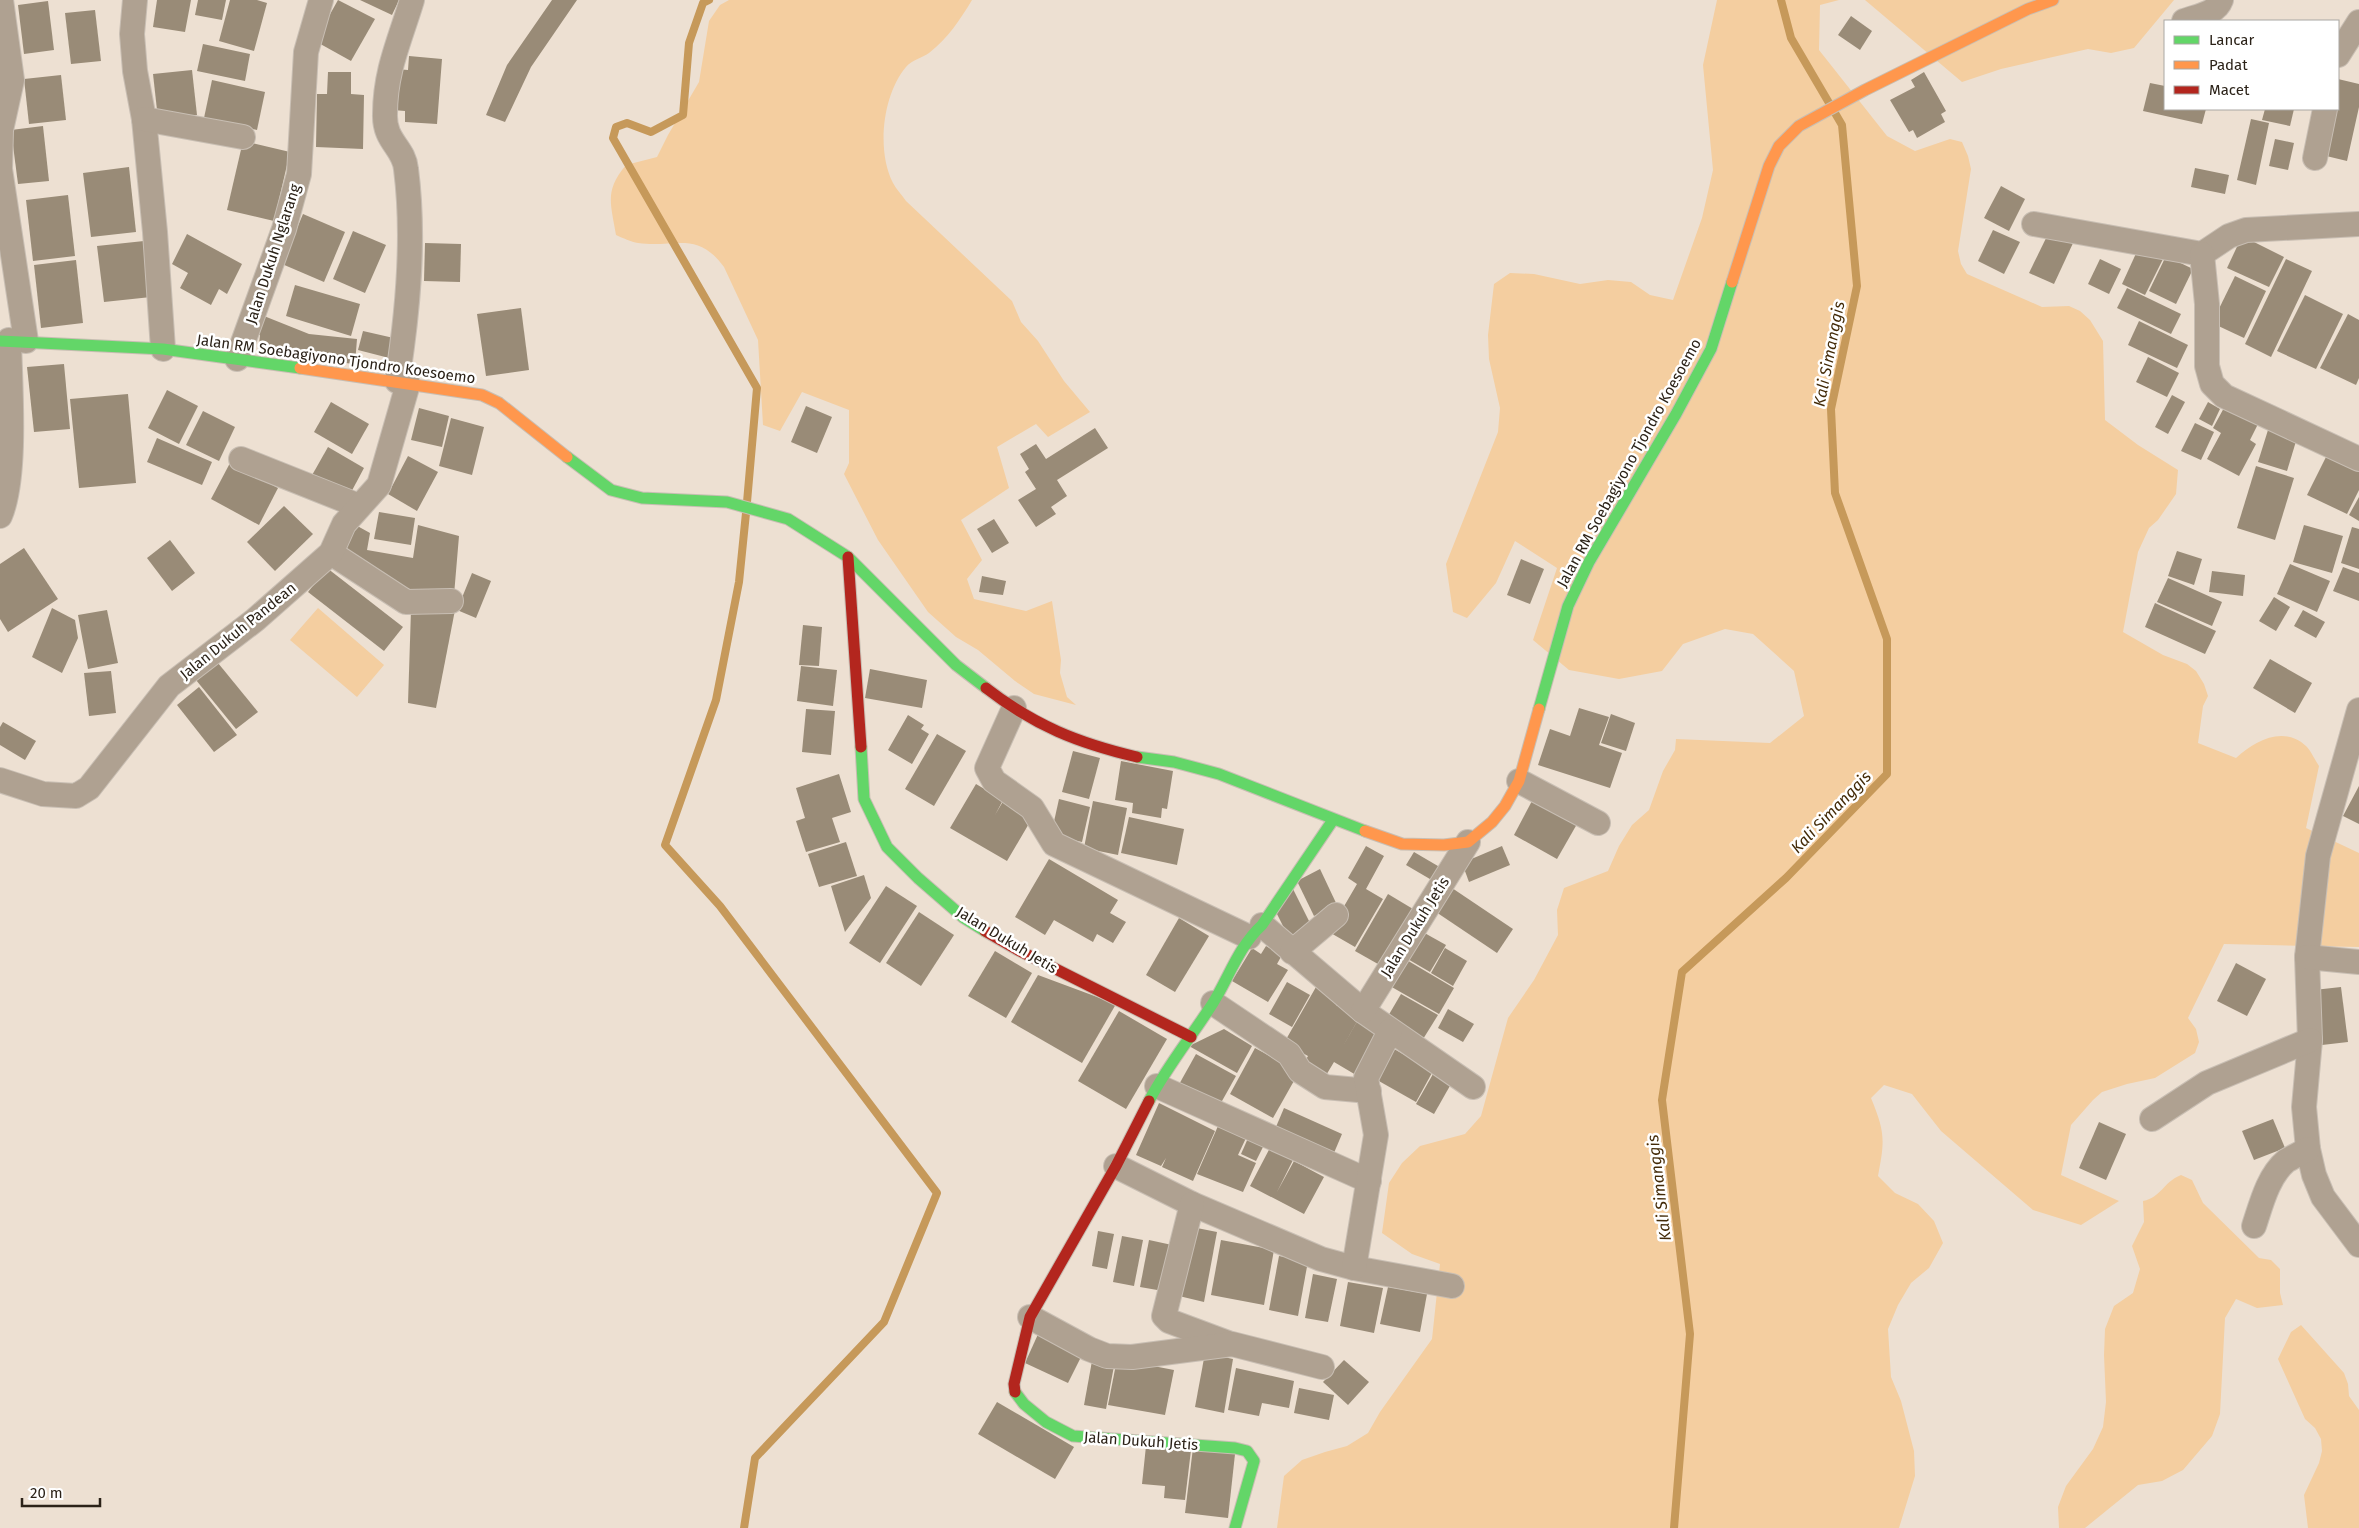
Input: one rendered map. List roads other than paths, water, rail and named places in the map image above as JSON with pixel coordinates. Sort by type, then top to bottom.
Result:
[{"type":"main road","name":"Jalan RM Soebagiyono Tjondro Koesoemo","points":[[1468,842],[1492,822],[1505,806],[1519,781],[1568,606],[1589,562],[1676,414],[1711,349],[1769,166],[1779,146],[1799,126],[1865,90],[2028,9],[2053,0]]},
{"type":"main road","name":"Jalan RM Soebagiyono Tjondro Koesoemo","points":[[12,341],[163,349],[482,395],[499,403],[578,466],[612,490],[642,498],[727,502],[788,519],[848,557]]},
{"type":"main road","points":[[848,557],[956,665],[1014,708],[1050,730],[1069,738],[1137,757],[1174,762],[1219,774],[1333,820],[1402,844],[1435,845],[1468,842]]},
{"type":"main road","name":"Jalan Dukuh Jetis","points":[[848,557],[864,799],[887,847],[918,878],[964,918],[1018,950],[1191,1037]]},
{"type":"main road","name":"Jalan Dukuh Jetis","points":[[1235,1528],[1254,1461],[1247,1451],[1236,1448],[1073,1436],[1046,1422],[1024,1404],[1016,1395],[1014,1384],[1030,1317],[1116,1166],[1157,1086],[1213,1003],[1255,931],[1333,820]]},
{"type":"street","points":[[0,516],[3,509],[10,465],[12,341],[0,169],[1,130],[12,80],[1,0]]},
{"type":"street","points":[[135,0],[132,34],[135,71],[144,119],[155,232],[163,349]]},
{"type":"street","name":"Jalan Dukuh Nglarang","points":[[237,359],[284,229],[299,174],[306,52],[321,0]]},
{"type":"street","name":"Jalan Dukuh Pandean","points":[[0,780],[43,794],[76,796],[89,788],[169,686],[255,620],[331,553],[344,524],[379,485],[402,382],[408,295],[409,201],[406,166],[403,157],[386,133],[385,106],[393,55],[412,0]]},
{"type":"street","points":[[2187,20],[2210,13],[2219,5],[2221,0]]},
{"type":"street","points":[[2339,54],[2359,22]]},
{"type":"street","points":[[2315,158],[2326,110]]},
{"type":"street","points":[[144,119],[243,137]]},
{"type":"street","points":[[2034,224],[2202,254],[2229,236],[2246,230],[2359,224]]},
{"type":"street","points":[[2202,254],[2206,304],[2207,366],[2212,384],[2224,396],[2359,459]]},
{"type":"street","points":[[242,459],[359,506]]},
{"type":"street","points":[[331,553],[406,602],[451,601]]},
{"type":"street","points":[[1014,708],[987,768],[994,781],[1032,808],[1054,844],[1255,931],[1292,952],[1390,1032],[1473,1087]]},
{"type":"street","points":[[2359,710],[2318,856],[2307,957],[2310,1040],[2304,1106],[2308,1149],[2314,1175],[2323,1197],[2359,1245]]},
{"type":"street","points":[[1519,781],[1598,823]]},
{"type":"street","name":"Jalan Dukuh Jetis","points":[[1363,1011],[1468,842]]},
{"type":"street","points":[[1292,952],[1336,915]]},
{"type":"street","points":[[2307,957],[2359,962]]},
{"type":"street","points":[[1213,1003],[1289,1054],[1300,1071],[1324,1086],[1369,1091]]},
{"type":"street","points":[[1354,1268],[1376,1135],[1366,1078],[1390,1032]]},
{"type":"street","points":[[2152,1119],[2207,1083],[2310,1040]]},
{"type":"street","points":[[1157,1086],[1284,1145],[1369,1181]]},
{"type":"street","points":[[2254,1226],[2264,1195],[2274,1177],[2285,1162],[2308,1149]]},
{"type":"street","points":[[1116,1166],[1192,1204],[1322,1259],[1354,1268],[1452,1286]]},
{"type":"street","points":[[1192,1204],[1164,1316],[1169,1321],[1232,1344],[1322,1367]]},
{"type":"street","points":[[1030,1317],[1088,1349],[1107,1356],[1132,1357],[1232,1344]]},
{"type":"waterway","points":[[709,0],[703,3],[689,43],[683,115],[651,132],[627,123],[616,127],[613,138],[757,388],[747,502]]},
{"type":"waterway","name":"Kali Simanggis","points":[[1674,1528],[1690,1334],[1662,1100],[1682,972],[1786,878],[1887,774],[1887,639],[1835,493],[1831,409],[1857,286],[1842,125],[1791,38],[1781,0]]},
{"type":"waterway","points":[[744,1528],[755,1458],[884,1322],[937,1193],[720,906],[665,845],[716,700],[739,582],[746,513]]}]
